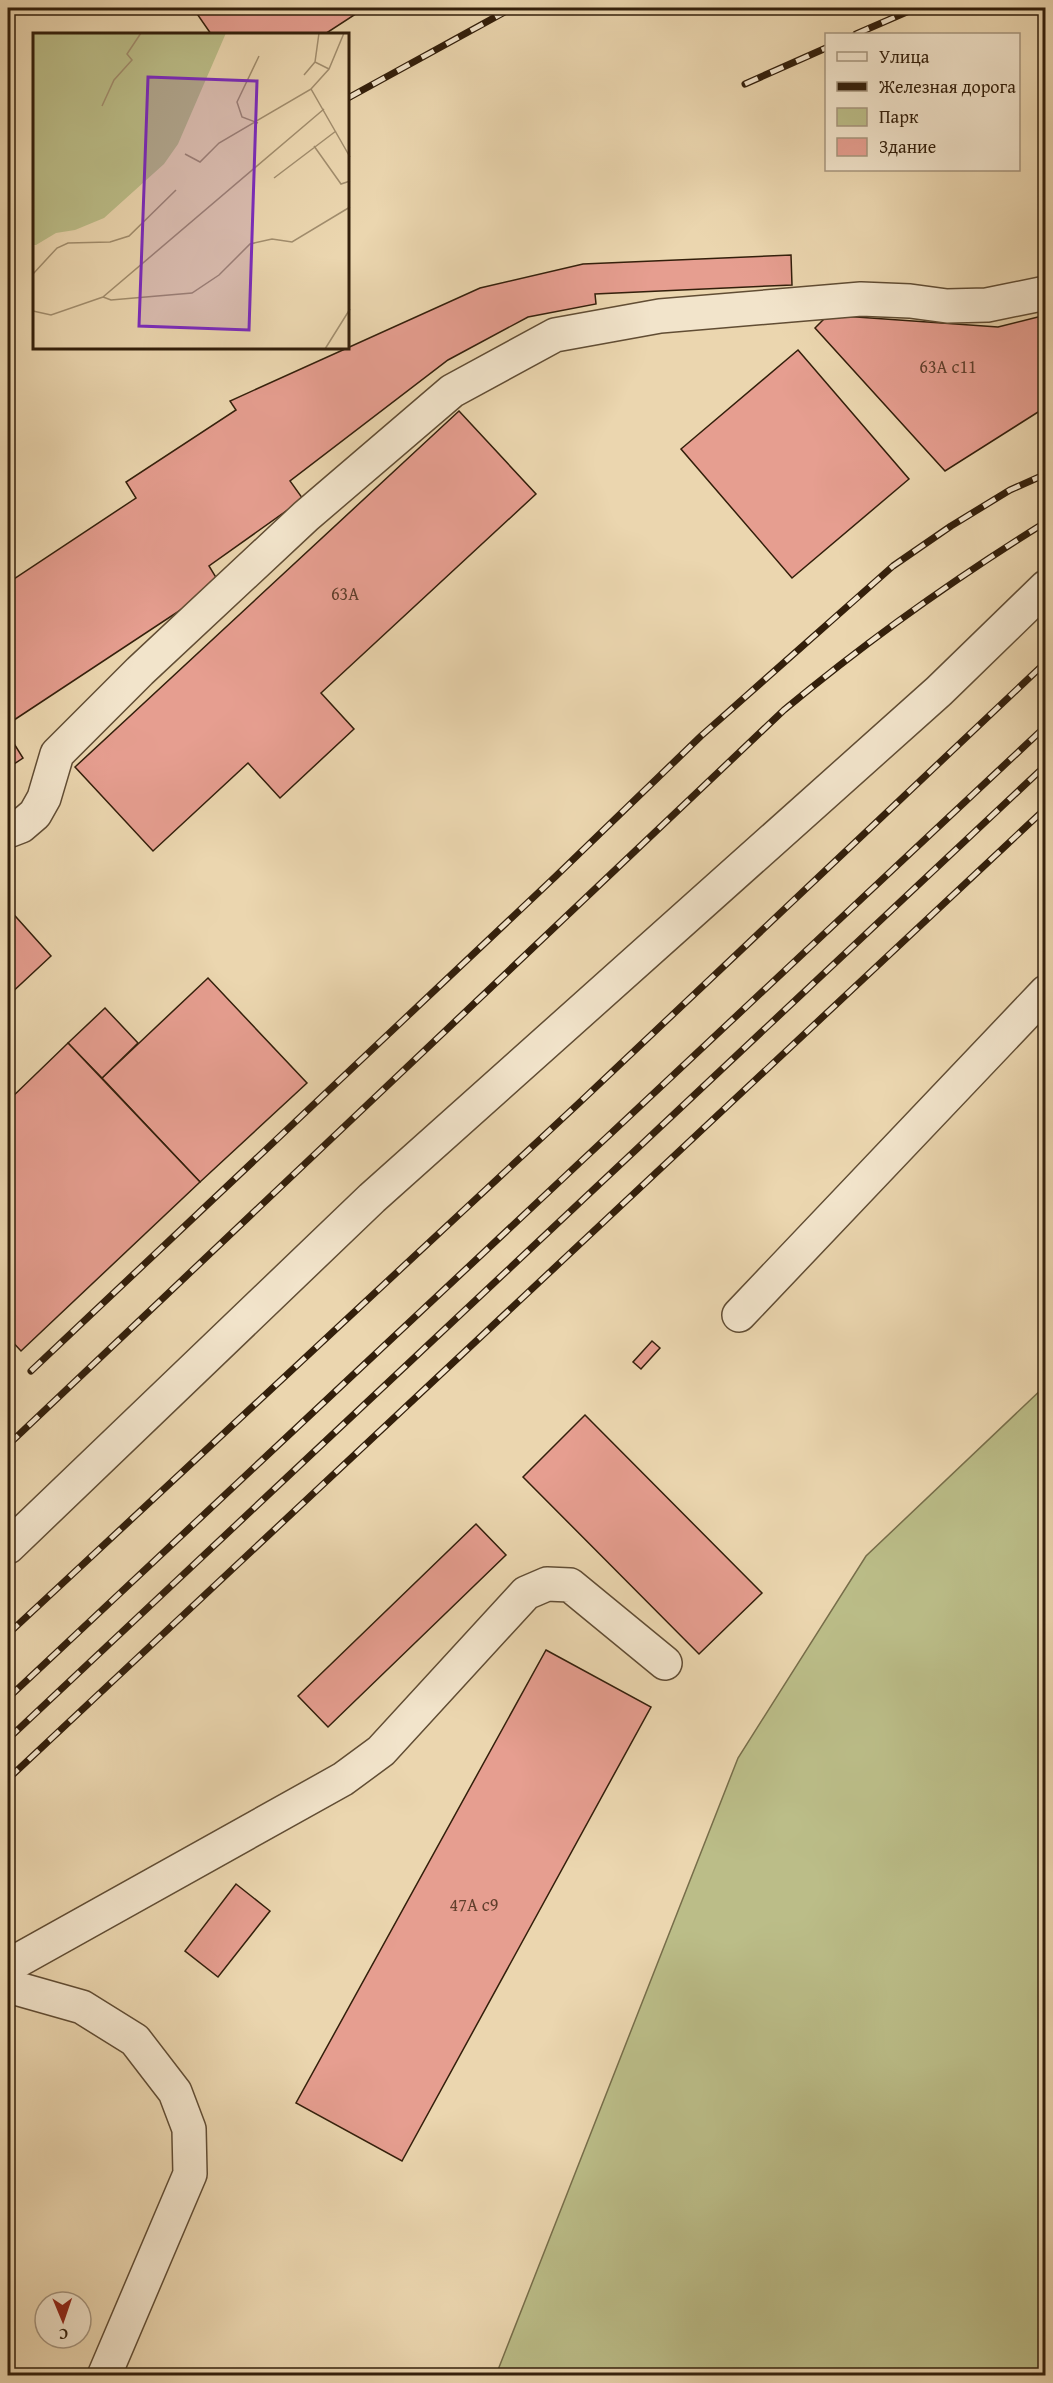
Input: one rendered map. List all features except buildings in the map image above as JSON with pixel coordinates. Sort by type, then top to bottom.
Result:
[{"type":"street","points":[[8,831],[21,826],[35,814],[45,798],[57,754],[140,671],[306,516],[452,391],[555,335],[660,316],[861,299],[947,306],[987,306],[1046,293]]},
{"type":"street","points":[[8,1547],[372,1198],[939,691],[1046,586]]},
{"type":"street","points":[[740,1315],[1046,992]]},
{"type":"street","points":[[8,1966],[343,1779],[381,1751],[526,1593],[547,1584],[570,1585],[665,1663]]},
{"type":"street","points":[[8,1986],[82,2007],[135,2040],[175,2092],[189,2128],[190,2174],[104,2376]]},
{"type":"green space","points":[[1045,1386],[1045,2375],[496,2375],[738,1758],[866,1556]]},
{"type":"railway","points":[[350,97],[512,8]]},
{"type":"railway","points":[[858,33],[916,8]]},
{"type":"railway","points":[[745,84],[825,48]]},
{"type":"railway","points":[[31,1371],[556,876],[701,736],[893,566],[951,526],[1010,490],[1046,474]]},
{"type":"railway","points":[[8,1445],[784,710],[912,612],[1046,522]]},
{"type":"railway","points":[[8,1634],[578,1104],[1046,662]]},
{"type":"railway","points":[[8,1698],[1046,726]]},
{"type":"railway","points":[[8,1739],[1046,765]]},
{"type":"railway","points":[[8,1779],[1046,808]]}]
